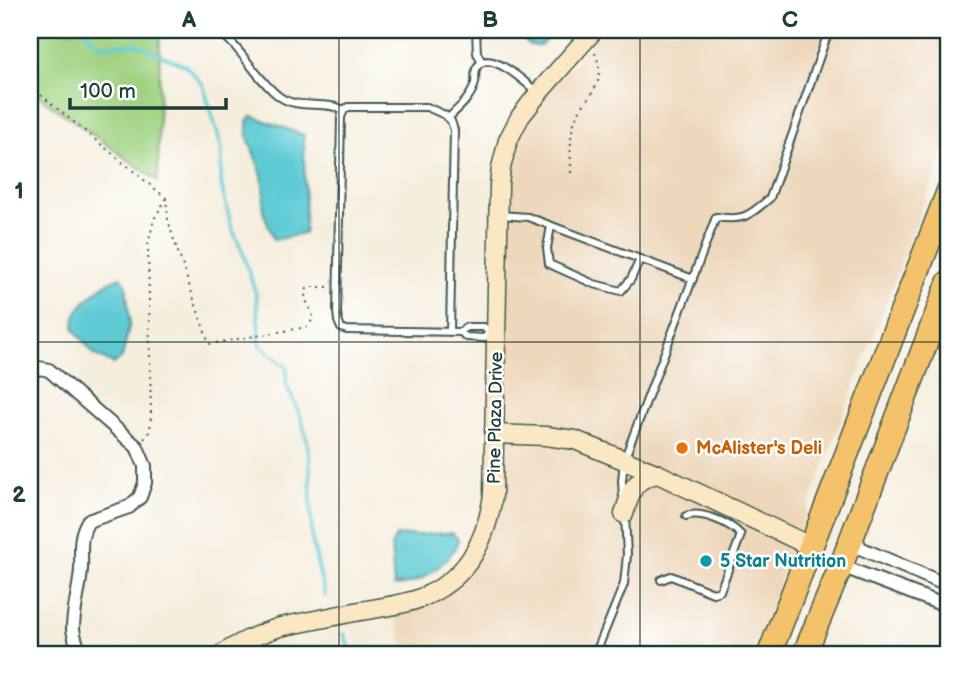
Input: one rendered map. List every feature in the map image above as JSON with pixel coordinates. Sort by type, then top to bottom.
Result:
[{"type":"highway","points":[[769,655],[949,190]]},
{"type":"highway","points":[[804,655],[855,531],[949,282]]},
{"type":"highway","points":[[841,566],[831,545],[830,532],[874,405],[886,356]]},
{"type":"highway","points":[[793,655],[823,567],[823,559],[812,547]]},
{"type":"street","name":"Pine Plaza Drive","points":[[221,655],[235,645],[264,632],[418,599],[435,592],[453,579],[469,562],[490,519],[493,495],[493,333],[501,168],[508,140],[520,117],[594,30]]},
{"type":"street","points":[[30,373],[39,368],[49,369],[137,447],[145,466],[145,483],[139,497],[129,507],[88,521],[83,531],[73,633],[79,655]]},
{"type":"street","points":[[495,434],[569,439],[658,474],[812,547]]},
{"type":"street","points":[[625,514],[636,484],[643,478],[658,474]]},
{"type":"street","points":[[855,531],[859,548],[949,586]]},
{"type":"street","points":[[841,566],[949,607]]},
{"type":"lane","points":[[215,30],[230,41],[267,85],[282,98],[296,104],[335,105],[344,110]]},
{"type":"lane","points":[[475,30],[477,53],[482,62]]},
{"type":"lane","points":[[595,655],[624,584],[627,555],[622,481],[624,460],[716,217],[741,218],[754,212],[769,198],[829,30]]},
{"type":"lane","points":[[448,118],[470,94],[476,70],[482,62],[491,61],[509,70],[538,93]]},
{"type":"lane","points":[[450,332],[454,130],[451,121],[438,111],[426,107],[348,107],[341,117],[338,288],[338,321],[341,328],[347,330],[450,332],[461,332],[466,327],[484,327],[493,333]]},
{"type":"lane","points":[[499,215],[528,216],[693,278]]},
{"type":"lane","points":[[551,226],[547,248],[549,264],[594,284],[621,290],[631,279],[640,259]]},
{"type":"lane","points":[[661,580],[671,576],[713,593],[720,591],[741,535],[734,528],[695,512],[686,516]]},
{"type":"path","points":[[571,173],[573,124],[598,80],[598,63],[592,49]]},
{"type":"path","points":[[30,86],[166,198],[172,234],[209,344],[310,325],[313,319],[305,298],[306,290],[338,288]]},
{"type":"path","points":[[137,447],[150,431],[148,245],[154,219],[166,198]]},
{"type":"shaded area","points":[[602,30],[949,30],[949,138],[752,655],[417,655],[404,645],[392,612],[483,554],[507,166],[518,135],[534,107]]},
{"type":"green space","points":[[30,30],[160,30],[158,181],[30,90]]},
{"type":"water","points":[[522,30],[556,30],[540,46],[530,45],[522,38]]},
{"type":"water","points":[[252,116],[304,135],[305,233],[274,240],[263,211],[262,175],[247,135],[247,121]]},
{"type":"water","points":[[121,277],[126,284],[130,323],[122,358],[113,364],[94,354],[74,329],[75,317],[94,293]]},
{"type":"water","points":[[452,533],[458,539],[456,546],[440,566],[418,580],[394,586],[391,546],[396,536]]},
{"type":"waterway","points":[[84,30],[98,45],[136,44],[186,66],[203,85],[222,148],[221,183],[231,226],[256,294],[260,345],[287,368],[286,384],[302,420],[308,444],[312,540],[325,596]]},
{"type":"waterway","points":[[344,634],[352,655]]},
{"type":"place","name":"McAlister's Deli","points":[[682,448]]},
{"type":"place","name":"5 Star Nutrition","points":[[706,561]]}]
